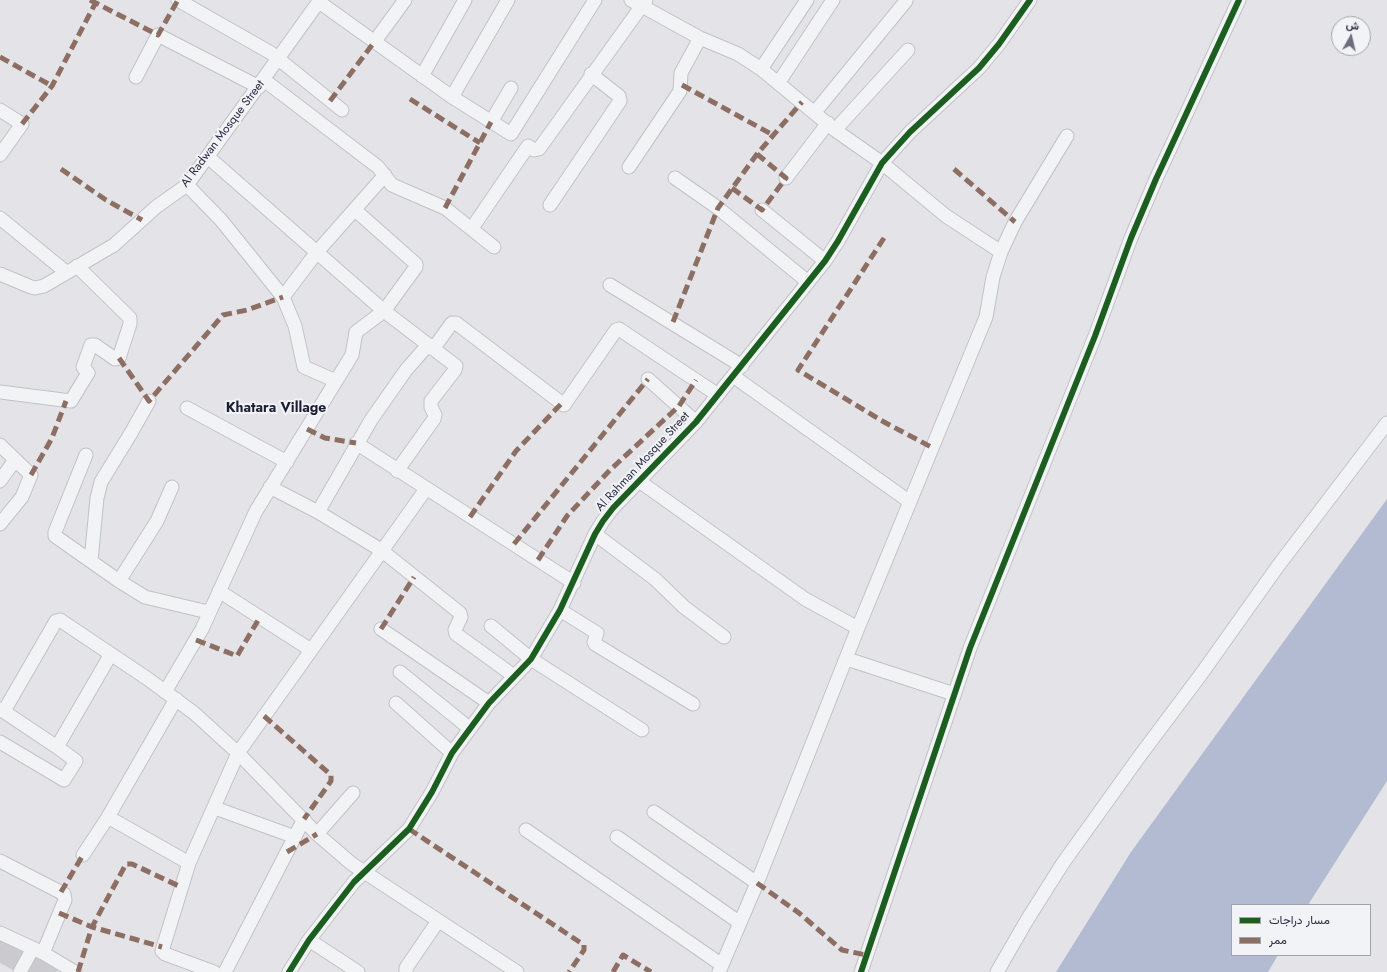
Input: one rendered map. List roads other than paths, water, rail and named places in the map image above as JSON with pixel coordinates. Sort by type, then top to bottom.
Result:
[{"type":"street","points":[[178,0],[245,37],[279,59],[342,110]]},
{"type":"street","points":[[375,41],[405,0]]},
{"type":"street","points":[[422,76],[466,0]]},
{"type":"street","points":[[452,97],[508,0]]},
{"type":"street","points":[[511,134],[595,0]]},
{"type":"street","points":[[762,69],[807,0]]},
{"type":"street","points":[[779,82],[833,0]]},
{"type":"street","name":"Al Rahman Mosque Street","points":[[289,972],[310,940],[362,872],[379,859],[409,829],[432,792],[452,753],[469,728],[489,703],[531,659],[574,584],[594,534],[613,508],[696,422],[825,261],[882,163],[910,132],[979,68],[999,44],[1030,0]]},
{"type":"street","points":[[861,972],[970,648],[1095,336],[1131,238],[1156,179],[1239,0]]},
{"type":"street","points":[[319,1],[452,97],[536,150],[539,149],[640,2],[700,38],[738,54],[762,69],[832,126],[882,163],[946,216],[1001,252]]},
{"type":"street","name":"Al Radwan Mosque Street","points":[[1,277],[31,287],[39,288],[104,252],[124,238],[156,207],[187,185],[262,83],[319,1]]},
{"type":"street","points":[[815,112],[906,1]]},
{"type":"street","points":[[136,77],[158,35],[262,83],[385,175],[392,185],[445,208],[494,247]]},
{"type":"street","points":[[629,167],[680,91],[681,73],[700,38]]},
{"type":"street","points":[[786,178],[832,126],[908,50]]},
{"type":"street","points":[[550,205],[575,171],[620,100],[619,96],[591,74]]},
{"type":"street","points":[[491,122],[511,88]]},
{"type":"street","points":[[0,110],[22,124],[0,155]]},
{"type":"street","points":[[526,830],[720,969],[757,883],[858,628],[986,317],[993,277],[1001,252],[1015,222],[1067,136]]},
{"type":"street","points":[[472,228],[528,146]]},
{"type":"street","points":[[208,157],[384,311],[456,368],[431,401],[431,407],[435,415],[434,419],[397,471]]},
{"type":"street","points":[[283,297],[317,252],[385,175]]},
{"type":"street","points":[[675,178],[718,208],[808,282]]},
{"type":"street","points":[[187,185],[220,220],[283,297],[295,326],[302,364],[307,369],[336,381]]},
{"type":"street","points":[[165,692],[196,640],[247,530],[270,487],[287,462],[352,355],[356,332],[384,311],[416,266],[355,210]]},
{"type":"street","points":[[762,210],[825,261]]},
{"type":"street","points":[[0,218],[72,269],[130,318],[130,324],[119,358],[115,359],[95,345],[91,345],[83,367],[88,373],[71,401],[0,392]]},
{"type":"street","points":[[610,285],[742,366]]},
{"type":"street","points":[[318,512],[356,443],[388,394],[452,324],[456,323],[564,405],[616,330],[619,329],[718,395]]},
{"type":"street","points":[[733,376],[910,502]]},
{"type":"street","points":[[648,379],[696,422]]},
{"type":"street","points":[[90,561],[100,482],[149,401]]},
{"type":"street","points":[[187,408],[287,462]]},
{"type":"street","points":[[997,972],[1027,920],[1063,864],[1138,757],[1198,679],[1278,566],[1387,423]]},
{"type":"street","points":[[356,443],[397,471],[574,584]]},
{"type":"street","points":[[0,445],[31,476],[22,497],[0,524]]},
{"type":"street","points":[[86,455],[54,535],[134,591],[155,601],[208,612]]},
{"type":"street","points":[[0,481],[15,460]]},
{"type":"street","points":[[640,481],[798,594],[858,628]]},
{"type":"street","points":[[119,581],[156,521],[172,487]]},
{"type":"street","points":[[270,487],[318,512],[381,550],[460,614],[461,617],[456,634],[514,676]]},
{"type":"street","points":[[214,972],[165,954],[162,951],[189,863],[215,808],[238,753],[381,550],[426,489]]},
{"type":"street","points":[[594,534],[652,576],[684,607],[724,637]]},
{"type":"street","points":[[219,591],[311,650]]},
{"type":"street","points":[[560,610],[596,632],[595,644],[693,704]]},
{"type":"street","points":[[0,742],[64,780],[76,760],[2,710],[56,620],[60,620],[176,699],[238,753],[318,834],[362,872],[517,972]]},
{"type":"street","points":[[491,626],[531,659],[642,730]]},
{"type":"street","points":[[381,629],[489,703]]},
{"type":"street","points":[[57,747],[110,654]]},
{"type":"street","points":[[847,659],[954,694]]},
{"type":"street","points":[[400,672],[469,728]]},
{"type":"street","points":[[83,855],[108,817],[176,699]]},
{"type":"street","points":[[396,703],[452,753]]},
{"type":"street","points":[[318,834],[353,793]]},
{"type":"street","points":[[215,808],[295,837]]},
{"type":"street","points":[[654,812],[757,883]]},
{"type":"street","points":[[108,817],[189,863]]},
{"type":"street","points":[[226,972],[304,819]]},
{"type":"street","points":[[616,837],[740,922]]},
{"type":"street","points":[[0,861],[64,894],[65,900],[38,950],[20,972]]},
{"type":"street","points":[[406,972],[406,968],[438,921]]},
{"type":"street","points":[[0,933],[38,950],[75,972]]},
{"type":"street","points":[[310,940],[358,972]]},
{"type":"water","points":[[1387,499],[1387,781],[1309,904],[1231,904],[1231,956],[1277,956],[1268,972],[1056,972],[1131,852]]},
{"type":"district","name":"Khatara Village","points":[[276,409]]}]
